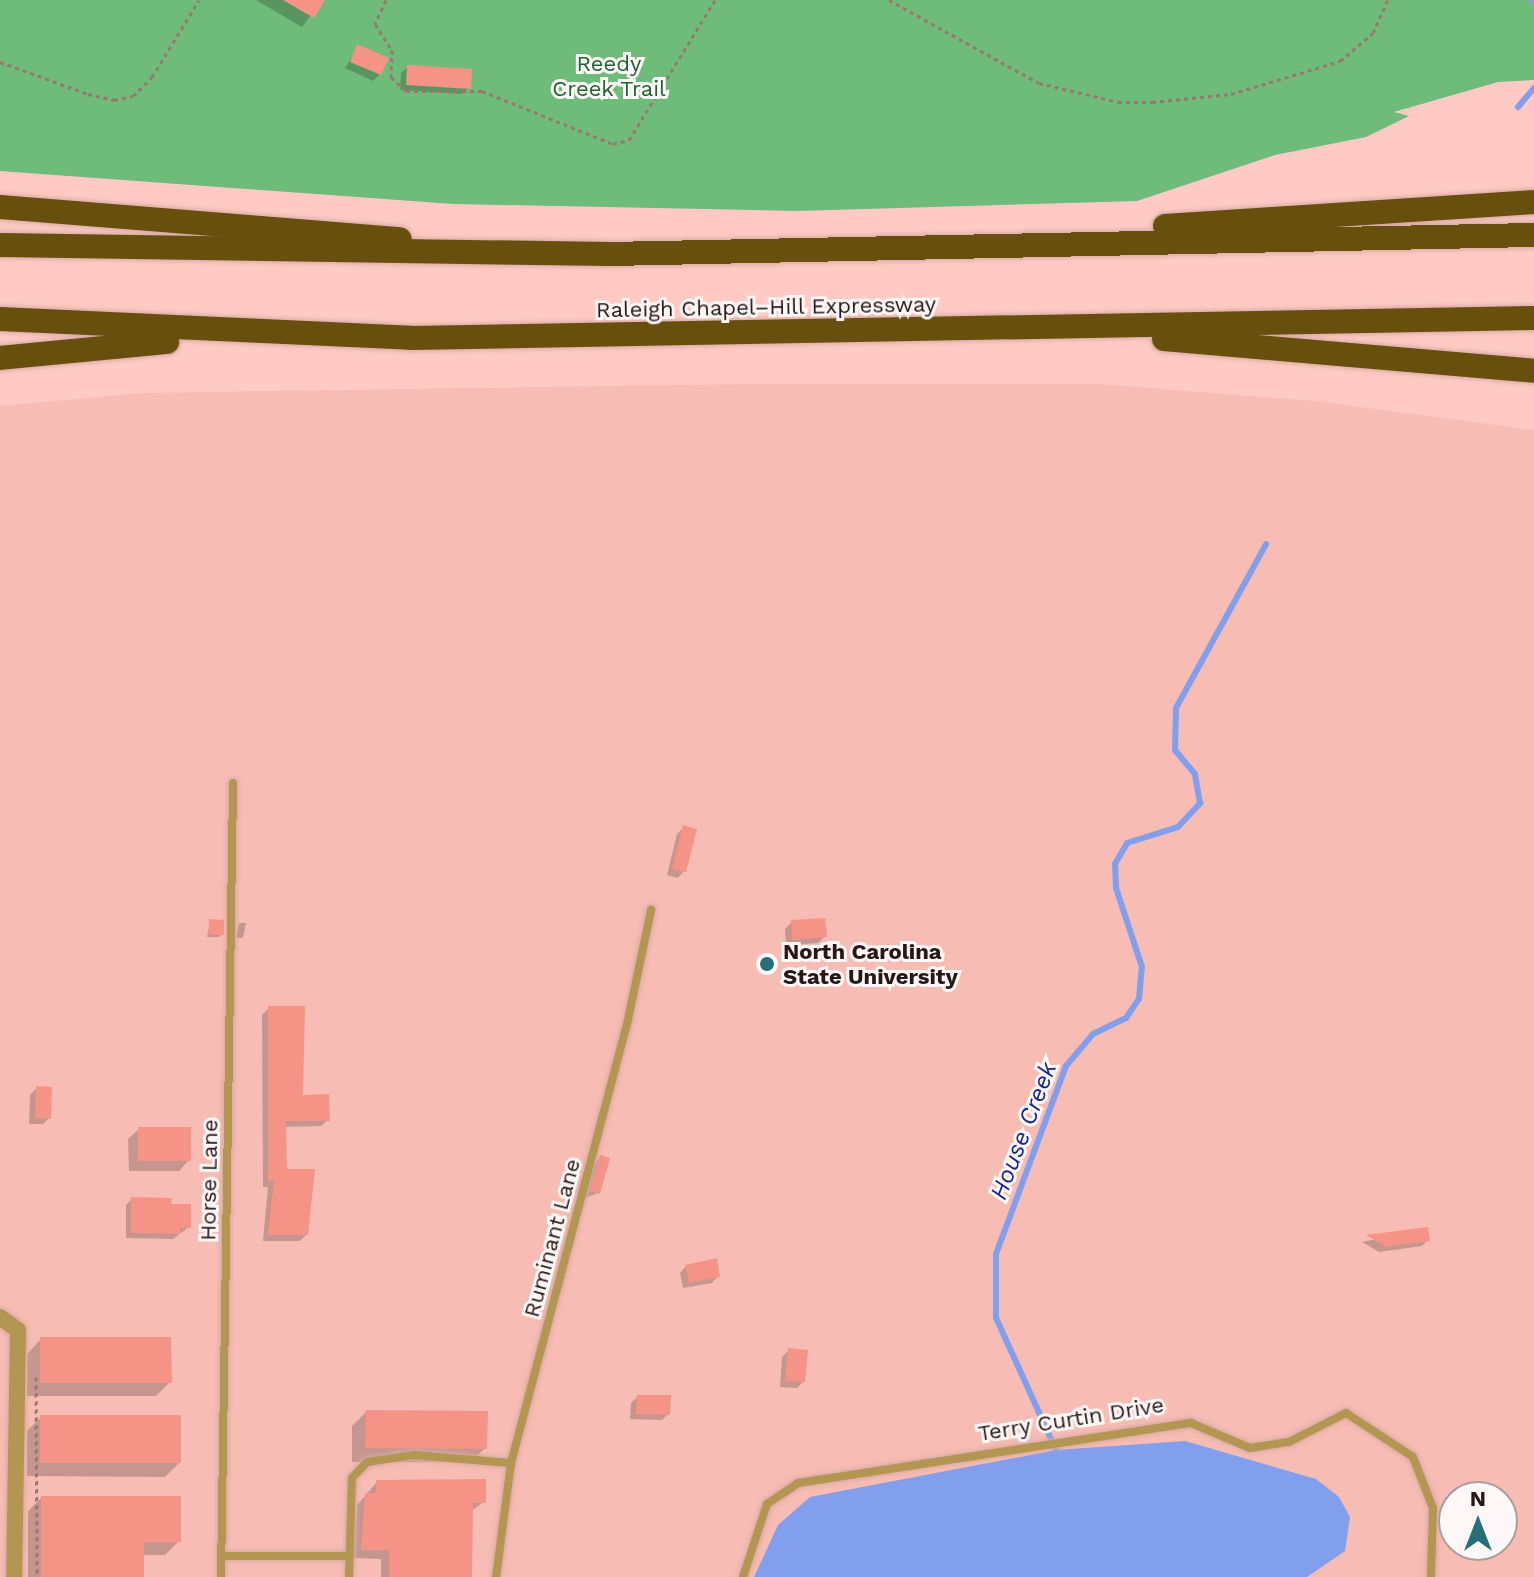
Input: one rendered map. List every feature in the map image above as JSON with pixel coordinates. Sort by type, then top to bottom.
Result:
[{"type":"highway","points":[[970,243],[1534,202]]},
{"type":"highway","points":[[0,207],[610,254]]},
{"type":"highway","points":[[0,245],[610,254],[970,243],[1534,235]]},
{"type":"highway","name":"Raleigh Chapel–Hill Expressway","points":[[0,319],[270,335],[625,337],[1534,318]]},
{"type":"highway","points":[[1043,328],[1534,371]]},
{"type":"highway","points":[[0,358],[44,350],[270,335]]},
{"type":"street","points":[[0,1317],[18,1330],[14,1577]]},
{"type":"lane","name":"Horse Lane","points":[[221,1577],[233,783]]},
{"type":"lane","name":"Ruminant Lane","points":[[496,1577],[511,1463],[626,1029],[651,910]]},
{"type":"lane","name":"Terry Curtin Drive","points":[[743,1577],[767,1504],[798,1483],[1191,1423],[1250,1448],[1289,1442],[1346,1413],[1413,1457],[1433,1508],[1431,1577]]},
{"type":"lane","points":[[349,1577],[352,1478],[367,1462],[414,1455],[511,1463]]},
{"type":"lane","points":[[221,1556],[349,1556]]},
{"type":"path","points":[[0,62],[88,94],[114,100],[133,96],[152,77],[199,0]]},
{"type":"path","points":[[386,0],[375,24],[392,50],[391,77],[406,91],[482,91],[613,144],[629,140],[715,0]]},
{"type":"path","points":[[889,0],[1039,83],[1118,102],[1152,102],[1231,94],[1340,61],[1373,33],[1388,0]]},
{"type":"path","points":[[36,1366],[37,1577]]},
{"type":"shaded area","name":"North Carolina State University","points":[[753,384],[1098,384],[1315,401],[1534,430],[1534,1577],[0,1577],[0,406],[143,393]]},
{"type":"green space","name":"Reedy Creek Trail","points":[[0,0],[1534,0],[1534,80],[1498,82],[1394,112],[1409,116],[1366,137],[1275,155],[1137,201],[797,211],[453,204],[0,171]]},
{"type":"water","points":[[1185,1441],[1316,1479],[1339,1497],[1350,1517],[1345,1551],[1307,1577],[754,1577],[778,1525],[810,1497],[1056,1450]]},
{"type":"building","points":[[283,0],[325,0],[314,18]]},
{"type":"building","points":[[357,44],[389,58],[381,75],[350,62]]},
{"type":"building","points":[[407,65],[472,69],[471,89],[406,85]]},
{"type":"building","points":[[683,825],[697,829],[686,872],[672,869]]},
{"type":"building","points":[[825,918],[827,937],[792,940],[791,920]]},
{"type":"building","points":[[209,919],[224,920],[224,935],[209,935]]},
{"type":"building","points":[[268,1006],[305,1006],[303,1095],[329,1094],[330,1121],[286,1121],[287,1169],[315,1169],[308,1235],[268,1235],[274,1181],[268,1181]]},
{"type":"building","points":[[36,1086],[52,1087],[51,1119],[35,1118]]},
{"type":"building","points":[[138,1127],[191,1127],[191,1161],[138,1161]]},
{"type":"building","points":[[600,1155],[610,1158],[600,1194],[590,1191]]},
{"type":"building","points":[[131,1197],[172,1198],[171,1204],[191,1204],[191,1228],[180,1228],[180,1234],[131,1233]]},
{"type":"building","points":[[1428,1227],[1430,1241],[1386,1247],[1366,1235]]},
{"type":"building","points":[[717,1258],[720,1277],[689,1283],[685,1265]]},
{"type":"building","points":[[40,1337],[171,1337],[172,1383],[40,1383]]},
{"type":"building","points":[[788,1348],[808,1350],[805,1382],[785,1381]]},
{"type":"building","points":[[637,1395],[671,1395],[670,1415],[636,1414]]},
{"type":"building","points":[[366,1410],[488,1411],[487,1449],[365,1448]]},
{"type":"building","points":[[40,1415],[181,1415],[181,1463],[40,1463]]},
{"type":"building","points":[[486,1479],[486,1503],[473,1503],[472,1577],[389,1577],[389,1550],[361,1550],[365,1493],[376,1493],[376,1480]]},
{"type":"building","points":[[41,1496],[181,1496],[181,1542],[144,1542],[144,1577],[41,1577]]},
{"type":"waterway","name":"House Creek","points":[[1518,107],[1534,88]]},
{"type":"waterway","name":"House Creek","points":[[1056,1450],[996,1318],[996,1254],[1066,1066],[1093,1034],[1126,1018],[1139,999],[1142,967],[1116,888],[1115,864],[1127,843],[1178,827],[1200,803],[1195,774],[1175,750],[1176,708],[1266,544]]},
{"type":"place","name":"North Carolina State University","points":[[767,964]]}]
